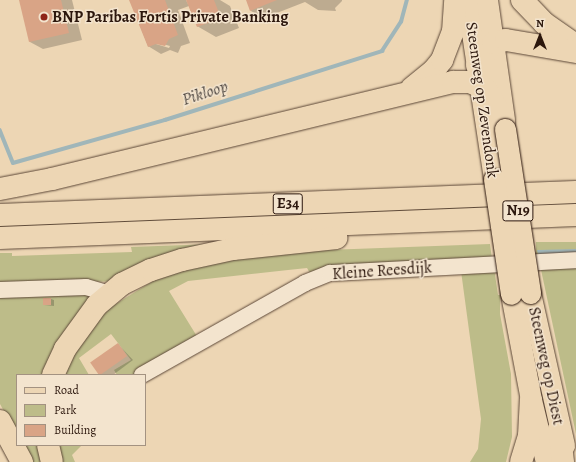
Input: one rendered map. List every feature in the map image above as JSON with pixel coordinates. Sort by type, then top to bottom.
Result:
[{"type":"highway","points":[[408,91],[434,70],[442,60],[453,32],[456,0]]},
{"type":"highway","points":[[522,0],[544,24],[576,45]]},
{"type":"highway","points":[[0,189],[52,179],[478,75],[493,43],[506,40],[576,52]]},
{"type":"highway","points":[[478,75],[487,90],[499,127]]},
{"type":"highway","name":"E34","points":[[0,215],[576,192]]},
{"type":"highway","name":"E34","points":[[0,238],[576,215]]},
{"type":"highway","points":[[54,374],[65,349],[86,319],[122,284],[151,270],[182,260],[233,249],[392,233],[447,220]]},
{"type":"highway","points":[[521,462],[529,436],[531,400]]},
{"type":"highway","points":[[0,421],[22,462]]},
{"type":"highway","points":[[559,430],[564,462]]},
{"type":"highway","points":[[48,446],[52,462]]},
{"type":"main road","name":"Steenweg op Zevendonk","points":[[467,0],[478,75]]},
{"type":"main road","name":"Steenweg op Zevendonk","points":[[487,0],[493,43],[499,127],[521,294]]},
{"type":"main road","name":"Steenweg op Diest","points":[[521,294],[531,400],[546,462]]},
{"type":"main road","name":"Steenweg op Diest","points":[[521,294],[569,462]]},
{"type":"street","name":"Kleine Reesdijk","points":[[144,374],[305,283],[330,274],[576,260]]},
{"type":"street","points":[[0,290],[86,287],[110,294]]},
{"type":"green space","points":[[484,204],[485,209],[0,229],[0,223]]},
{"type":"green space","points":[[536,242],[576,242],[576,256],[536,256]]},
{"type":"green space","points":[[213,244],[120,281],[0,285],[0,253],[12,253],[12,256],[132,252],[131,247]]},
{"type":"green space","points":[[490,244],[492,259],[311,275],[307,268],[188,281],[169,291],[198,338],[137,374],[116,374],[114,370],[131,360],[111,334],[79,358],[88,374],[63,374],[67,364],[106,310],[161,276],[188,267],[272,252]]},
{"type":"green space","points":[[576,264],[576,434],[540,265]]},
{"type":"green space","points":[[494,268],[498,295],[500,295],[500,314],[511,374],[512,437],[506,462],[470,462],[478,449],[481,419],[461,271]]},
{"type":"green space","points":[[93,295],[46,374],[16,374],[16,433],[0,404],[0,296]]},
{"type":"green space","points":[[23,446],[41,446],[45,462],[31,462]]},
{"type":"green space","points":[[55,446],[81,446],[72,455],[75,462],[58,462]]},
{"type":"water","points":[[576,249],[576,256],[539,258],[537,250]]},
{"type":"building","name":"BNP Paribas Fortis Private Banking","points":[[19,0],[61,0],[69,33],[29,42]]},
{"type":"building","points":[[129,0],[165,0],[178,35],[169,39],[165,46],[156,44],[148,47]]},
{"type":"building","points":[[186,0],[214,0],[221,18],[197,27]]},
{"type":"building","points":[[246,0],[277,0],[250,11]]},
{"type":"building","points":[[43,298],[51,298],[51,305],[43,305]]},
{"type":"building","points":[[118,343],[127,356],[102,374],[98,374],[90,363]]},
{"type":"waterway","name":"Pikloop","points":[[0,130],[13,163],[165,120],[382,51],[401,22],[407,0]]},
{"type":"place","name":"BNP Paribas Fortis Private Banking","points":[[44,17]]}]
